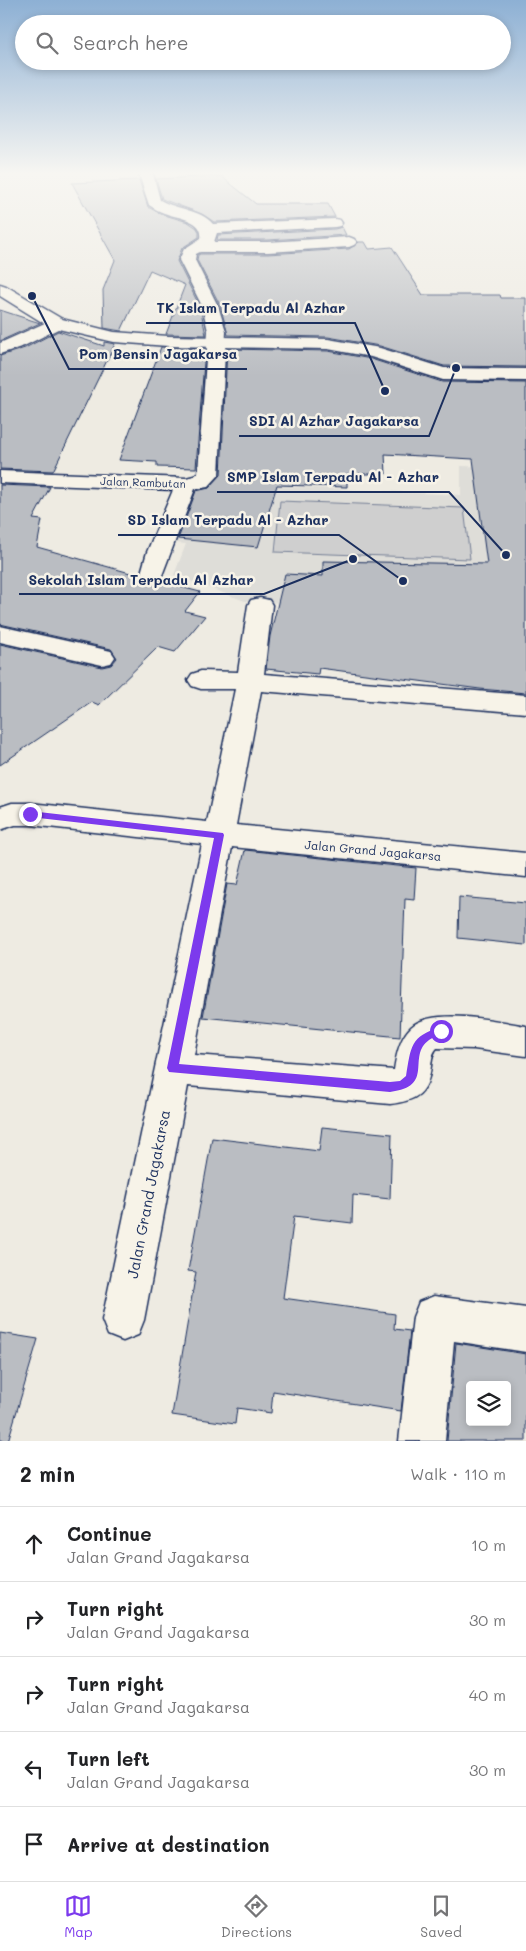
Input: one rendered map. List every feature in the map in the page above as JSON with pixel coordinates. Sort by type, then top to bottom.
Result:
[{"type":"street","points":[[206,241],[189,252],[187,260],[214,316],[218,341]]},
{"type":"street","points":[[197,246],[268,247],[349,242]]},
{"type":"street","points":[[0,289],[56,322],[114,337],[139,340],[328,344],[374,352],[443,374],[526,375]]},
{"type":"street","points":[[0,349],[18,342],[56,322]]},
{"type":"street","name":"Jalan Rambutan","points":[[0,476],[186,484],[200,482],[208,476],[218,341]]},
{"type":"street","points":[[153,574],[159,552],[186,484]]},
{"type":"street","name":"Jalan Grand Jagakarsa","points":[[123,1320],[250,681],[260,605]]},
{"type":"street","points":[[0,634],[102,657]]},
{"type":"street","points":[[201,680],[250,681],[526,704]]},
{"type":"street","name":"Jalan Grand Jagakarsa","points":[[0,819],[12,814],[30,814],[526,865]]},
{"type":"street","points":[[173,1068],[390,1087],[402,1086],[411,1079],[416,1049],[426,1036],[441,1031],[526,1040]]},
{"type":"street","points":[[422,1441],[434,1317],[526,1330]]},
{"type":"shaded area","points":[[461,466],[526,468],[480,613],[245,601],[174,575],[186,544],[164,542],[190,482],[461,495]]},
{"type":"shaded area","points":[[280,501],[464,508],[470,559],[275,552]]},
{"type":"building","points":[[105,241],[192,241],[182,248],[177,261],[200,307],[206,335],[166,334],[185,285],[150,270],[121,331],[104,328],[103,290],[115,260]]},
{"type":"building","points":[[359,242],[365,242],[369,249],[392,247],[423,295],[500,295],[501,298],[526,298],[526,367],[444,366],[380,346],[328,337],[228,335],[220,305],[197,260],[200,254],[268,254],[349,249]]},
{"type":"building","points":[[0,310],[40,323],[0,341]]},
{"type":"building","points":[[58,331],[104,346],[104,342],[115,344],[53,471],[0,469],[0,356],[25,348]]},
{"type":"building","points":[[161,347],[205,349],[196,468],[157,467],[157,462],[119,460]]},
{"type":"building","points":[[227,349],[328,351],[371,359],[442,382],[526,383],[526,693],[480,689],[319,668],[318,674],[266,669],[270,636],[285,574],[323,576],[323,561],[487,564],[473,459],[385,454],[386,474],[347,474],[347,487],[277,485],[258,547],[178,539],[196,491],[209,488],[221,475]]},
{"type":"building","points":[[0,485],[50,487],[33,519],[42,520],[37,547],[141,576],[145,580],[158,581],[200,592],[185,611],[205,616],[175,652],[158,647],[99,705],[92,702],[0,765],[0,644],[102,667],[111,665],[117,658],[111,649],[0,624]]},
{"type":"building","points":[[245,850],[416,868],[414,900],[405,899],[400,1037],[203,1017],[227,884],[237,885]]},
{"type":"building","points":[[459,897],[526,903],[526,945],[458,938]]},
{"type":"building","points":[[322,1127],[392,1134],[390,1199],[353,1195],[352,1223],[294,1216],[283,1298],[395,1314],[394,1329],[410,1331],[401,1411],[273,1391],[271,1413],[237,1408],[235,1424],[172,1415],[196,1272],[188,1271],[212,1138],[319,1151]]},
{"type":"building","points":[[0,1333],[38,1339],[8,1441],[0,1440]]},
{"type":"building","points":[[456,1343],[526,1354],[526,1441],[447,1441]]},
{"type":"place","name":"Pom Bensin Jagakarsa","points":[[32,296]]},
{"type":"place","name":"SDI Al Azhar Jagakarsa","points":[[456,368]]},
{"type":"place","name":"TK Islam Terpadu Al Azhar","points":[[385,391]]},
{"type":"place","name":"SMP Islam Terpadu Al - Azhar","points":[[506,555]]},
{"type":"place","name":"Sekolah Islam Terpadu Al Azhar","points":[[353,559]]},
{"type":"place","name":"SD Islam Terpadu Al - Azhar","points":[[403,581]]},
{"type":"route","points":[[30,814],[220,835],[173,1068],[390,1087],[402,1086],[411,1079],[416,1049],[426,1036],[441,1031]]}]
